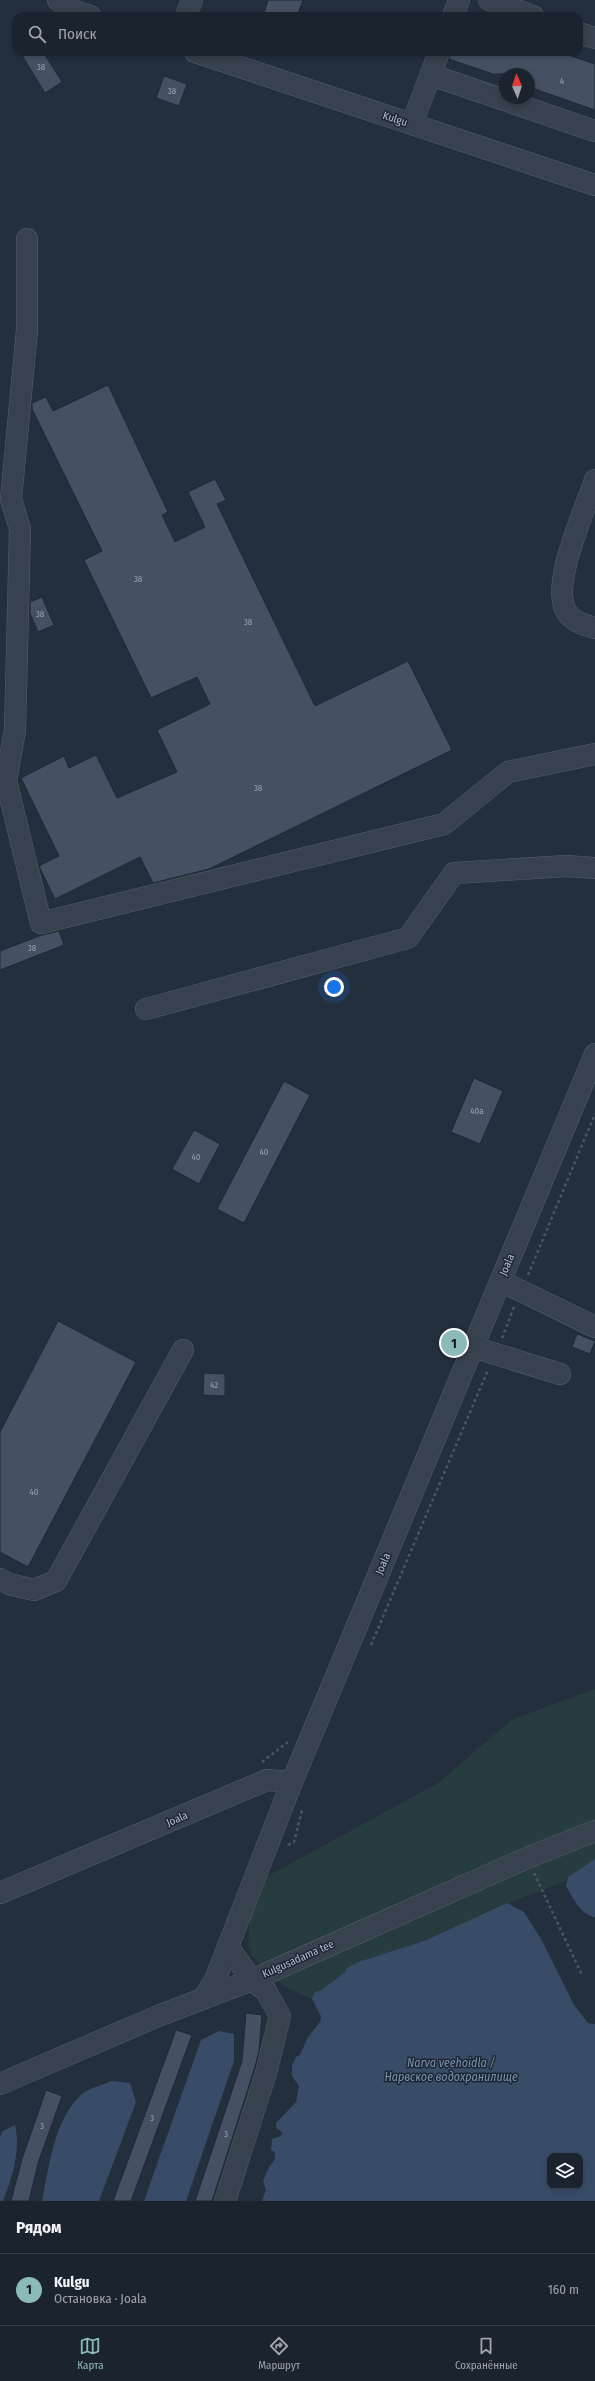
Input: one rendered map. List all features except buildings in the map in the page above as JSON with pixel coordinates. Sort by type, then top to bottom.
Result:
[{"type":"street","points":[[58,0],[69,9],[78,12]]},
{"type":"street","points":[[188,12],[192,0]]},
{"type":"street","points":[[454,12],[459,0]]},
{"type":"street","points":[[489,0],[522,12]]},
{"type":"street","points":[[583,34],[595,38]]},
{"type":"street","name":"Kulgu","points":[[207,56],[595,185]]},
{"type":"street","points":[[412,124],[438,56]]},
{"type":"street","points":[[431,75],[595,131]]},
{"type":"street","points":[[27,238],[27,330],[11,499],[20,529],[15,730],[6,781],[41,923],[444,824],[508,772],[595,754]]},
{"type":"street","points":[[595,480],[565,567],[561,592],[562,602],[568,615],[580,623],[595,628]]},
{"type":"street","points":[[146,1009],[408,938],[454,873],[566,866],[595,868]]},
{"type":"street","name":"Joala","points":[[0,1893],[267,1780],[292,1782],[595,1054]]},
{"type":"street","points":[[501,1281],[595,1327]]},
{"type":"street","points":[[473,1347],[560,1374]]},
{"type":"street","points":[[0,1579],[9,1584],[34,1590],[56,1581],[183,1350]]},
{"type":"street","points":[[203,1999],[215,1980],[292,1782]]},
{"type":"street","name":"Kulgusadama tee","points":[[0,2084],[158,2016],[252,1980],[527,1858],[595,1831]]},
{"type":"street","points":[[225,2201],[266,2073],[280,2016],[266,1991],[252,1980],[228,1947]]},
{"type":"path","points":[[370,1648],[595,1114]]},
{"type":"path","points":[[261,1863],[294,1842],[304,1805]]},
{"type":"path","points":[[527,1858],[582,1975]]},
{"type":"green space","points":[[595,1689],[595,1859],[568,1877],[566,1881],[501,1906],[424,1941],[358,1962],[347,1968],[344,1973],[321,1990],[314,1993],[312,1999],[283,1986],[252,1956],[248,1945],[250,1913],[266,1877],[438,1783],[513,1719]]},
{"type":"water","points":[[595,1859],[595,1917],[590,1916],[581,1909],[566,1886],[568,1877]]},
{"type":"water","name":"Narva veehoidla / Нарвское водохранилище","points":[[507,1903],[524,1912],[541,1939],[574,2005],[588,2023],[595,2024],[595,2201],[262,2201],[266,2190],[263,2181],[269,2167],[275,2159],[275,2152],[271,2150],[272,2139],[281,2136],[282,2132],[276,2128],[276,2123],[296,2102],[299,2086],[292,2076],[292,2066],[296,2057],[300,2055],[308,2037],[320,2022],[321,2016],[312,1999],[314,1993],[321,1990],[344,1973],[347,1968],[358,1962],[424,1941]]},
{"type":"water","points":[[219,2031],[234,2034],[234,2061],[186,2201],[144,2201],[201,2040]]},
{"type":"water","points":[[112,2081],[130,2083],[136,2102],[99,2201],[42,2201],[50,2159],[64,2117],[81,2095]]},
{"type":"water","points":[[15,2125],[17,2144],[15,2163],[10,2183],[3,2201],[0,2201],[0,2136],[3,2131]]},
{"type":"place","name":"Kulgu","points":[[454,1343]]}]
